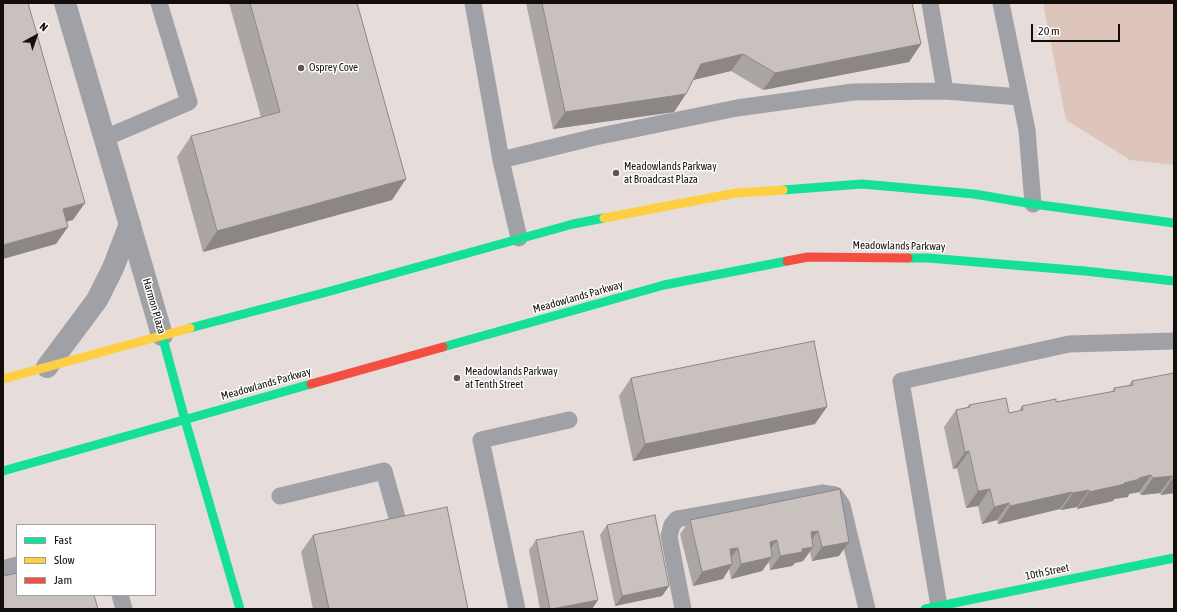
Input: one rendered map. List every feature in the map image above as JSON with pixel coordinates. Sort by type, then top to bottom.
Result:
[{"type":"main road","points":[[3,379],[573,224],[736,193],[862,184],[974,194],[1033,204],[1174,223]]},
{"type":"main road","name":"Meadowlands Parkway","points":[[3,471],[664,285],[808,257],[928,258],[1085,271],[1174,281]]},
{"type":"main road","name":"Harmon Plaza","points":[[162,335],[240,609]]},
{"type":"main road","name":"10th Street","points":[[932,608],[1174,558]]},
{"type":"street","name":"Harmon Plaza","points":[[65,3],[162,335]]},
{"type":"street","points":[[47,367],[97,300],[113,268],[130,224]]},
{"type":"lane","points":[[105,138],[190,102],[159,3]]},
{"type":"lane","points":[[473,3],[501,160],[519,238]]},
{"type":"lane","points":[[930,3],[945,91]]},
{"type":"lane","points":[[1001,3],[1027,130],[1033,204]]},
{"type":"lane","points":[[501,160],[595,137],[737,108],[853,92],[945,91],[1020,97]]},
{"type":"lane","points":[[932,608],[901,381],[1069,344],[1174,341]]},
{"type":"lane","points":[[517,609],[481,440],[569,420]]},
{"type":"lane","points":[[280,496],[384,471],[401,532]]},
{"type":"lane","points":[[683,609],[669,536],[672,525],[677,519],[822,493],[835,496],[842,505],[867,609]]},
{"type":"lane","points":[[3,569],[16,565]]},
{"type":"lane","points":[[120,596],[124,609]]},
{"type":"shaded area","points":[[1043,3],[1174,3],[1174,165],[1130,160],[1066,120]]},
{"type":"building","points":[[3,3],[28,3],[85,203],[63,209],[68,227],[3,245]]},
{"type":"building","name":"Osprey Cove","points":[[250,3],[357,3],[406,179],[217,231],[191,136],[280,112]]},
{"type":"building","points":[[542,3],[912,3],[921,44],[775,73],[743,54],[701,64],[686,94],[565,112]]},
{"type":"building","points":[[814,341],[827,407],[645,444],[631,378]]},
{"type":"building","points":[[1174,373],[1174,478],[1172,476],[1153,478],[1151,475],[1124,483],[1125,484],[1089,492],[1089,490],[1072,492],[1010,506],[1009,503],[994,507],[990,489],[978,491],[969,451],[965,452],[956,410],[970,407],[969,405],[1006,398],[1009,413],[1023,410],[1022,406],[1056,399],[1056,402],[1115,391],[1114,388],[1133,385],[1132,381]]},
{"type":"building","points":[[840,489],[849,542],[822,547],[818,531],[811,532],[813,547],[802,549],[802,552],[780,556],[777,540],[770,542],[772,557],[741,564],[738,548],[730,549],[732,564],[702,572],[690,520]]},
{"type":"building","points":[[447,507],[468,609],[329,609],[313,535]]},
{"type":"building","points":[[655,515],[669,586],[622,596],[607,525]]},
{"type":"building","points":[[583,531],[598,600],[550,609],[536,540]]},
{"type":"building","points":[[16,573],[16,596],[94,596],[98,609],[3,609],[3,576]]},
{"type":"traffic: fast","points":[[783,190],[862,184],[974,194],[1033,204],[1174,223]]},
{"type":"traffic: fast","points":[[190,328],[573,224],[604,218]]},
{"type":"traffic: fast","points":[[908,258],[928,258],[1085,271],[1174,281]]},
{"type":"traffic: fast","points":[[443,347],[664,285],[787,261]]},
{"type":"traffic: fast","points":[[162,335],[240,609]]},
{"type":"traffic: fast","points":[[3,471],[311,384]]},
{"type":"traffic: fast","points":[[925,609],[1174,558]]},
{"type":"traffic: slow","points":[[604,218],[736,193],[783,190]]},
{"type":"traffic: slow","points":[[3,379],[190,328]]},
{"type":"traffic: jam","points":[[787,261],[808,257],[908,258]]},
{"type":"traffic: jam","points":[[311,384],[443,347]]},
{"type":"place","name":"Osprey Cove","points":[[301,68]]},
{"type":"place","name":"Meadowlands Parkway at Broadcast Plaza","points":[[616,173]]},
{"type":"place","name":"Meadowlands Parkway at Tenth Street","points":[[457,378]]}]
